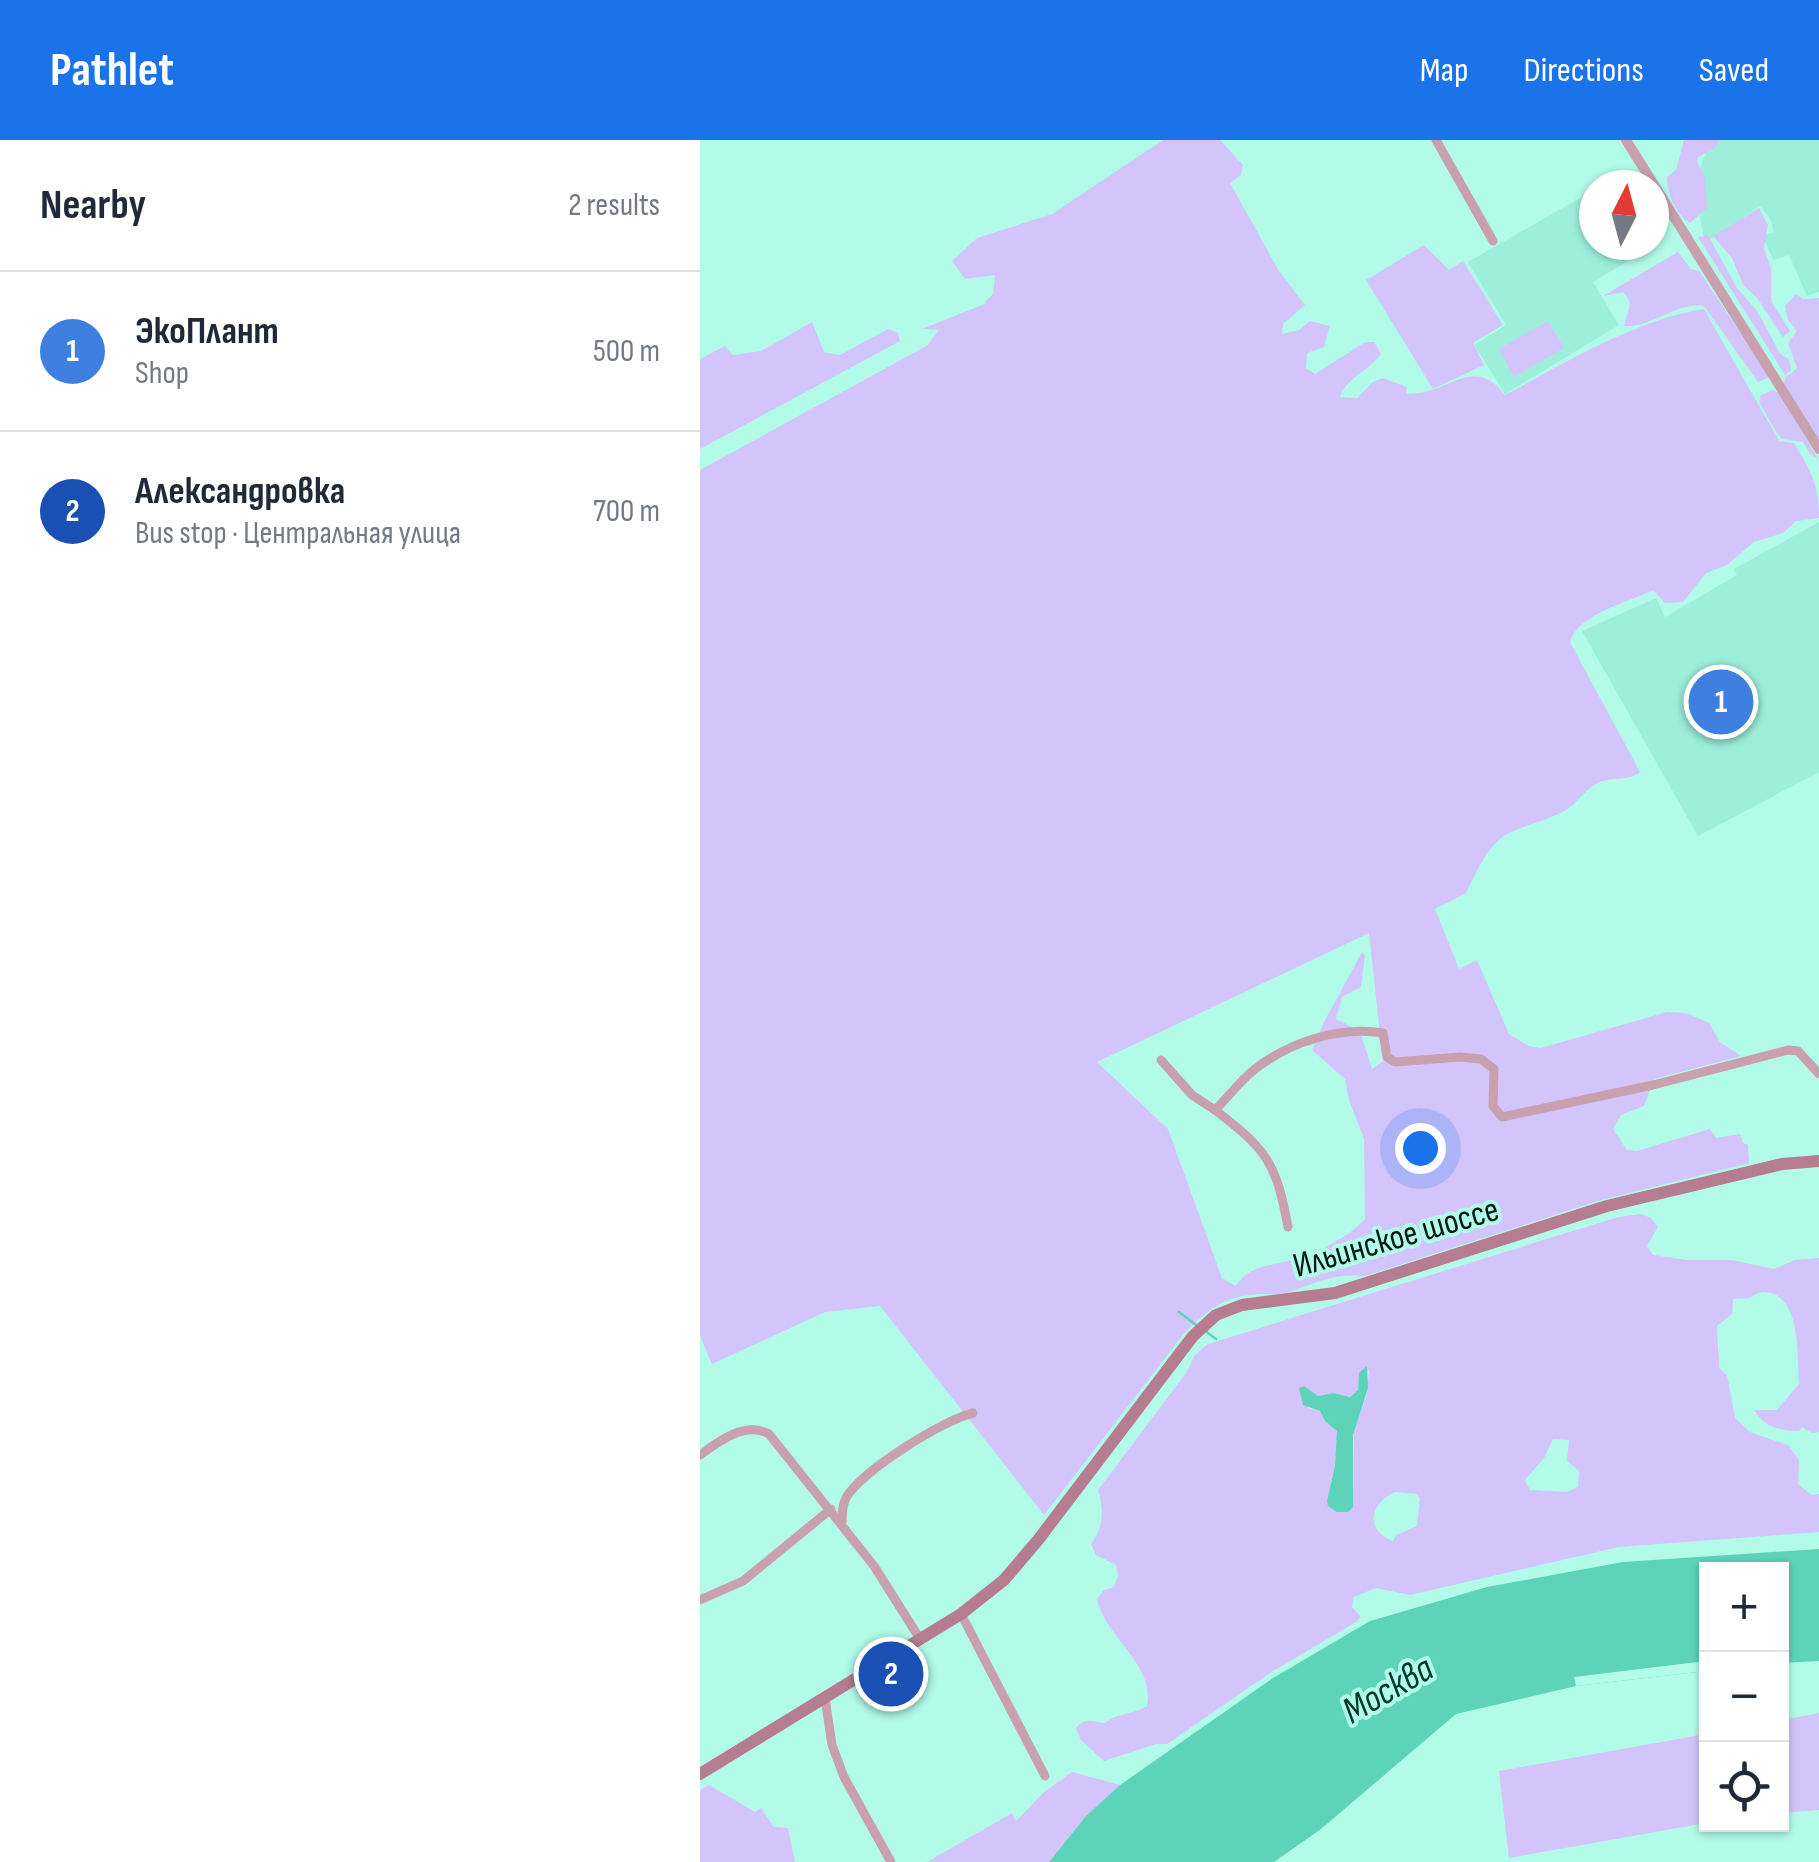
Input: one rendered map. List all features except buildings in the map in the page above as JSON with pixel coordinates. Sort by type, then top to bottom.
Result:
[{"type":"main road","name":"Ильинское шоссе","points":[[700,1774],[961,1614],[1004,1580],[1193,1336],[1216,1315],[1230,1309],[1335,1293],[1607,1206],[1782,1164],[1819,1161]]},
{"type":"street","points":[[1436,140],[1493,241]]},
{"type":"street","points":[[1626,140],[1819,449]]},
{"type":"street","points":[[1215,1110],[1255,1069],[1302,1042],[1364,1030],[1383,1033],[1387,1057],[1395,1062],[1480,1059],[1494,1070],[1493,1106],[1502,1117],[1653,1085],[1788,1050],[1798,1051],[1819,1074]]},
{"type":"street","points":[[1160,1060],[1192,1095],[1253,1139],[1270,1162],[1282,1194],[1288,1228]]},
{"type":"street","points":[[843,1525],[846,1499],[855,1488],[920,1436],[957,1416],[973,1413]]},
{"type":"street","points":[[700,1455],[736,1432],[760,1429],[768,1434],[874,1566],[920,1639]]},
{"type":"street","points":[[700,1600],[743,1582],[831,1510]]},
{"type":"street","points":[[961,1614],[1045,1776]]},
{"type":"street","points":[[825,1698],[832,1746],[844,1776],[891,1862]]},
{"type":"shaded area","points":[[1163,140],[1220,140],[1243,165],[1241,175],[1230,183],[1279,271],[1305,305],[1283,324],[1282,334],[1299,330],[1310,321],[1330,326],[1324,347],[1307,353],[1306,368],[1315,374],[1365,342],[1374,342],[1381,354],[1347,385],[1340,397],[1357,398],[1383,378],[1407,387],[1406,394],[1422,393],[1471,376],[1493,383],[1505,395],[1626,333],[1704,309],[1779,441],[1794,443],[1805,462],[1816,487],[1819,518],[1796,521],[1783,533],[1754,542],[1727,565],[1706,573],[1683,602],[1665,603],[1653,590],[1593,616],[1575,632],[1570,642],[1640,772],[1601,781],[1566,810],[1500,839],[1485,857],[1466,893],[1435,909],[1459,969],[1477,960],[1509,1034],[1529,1046],[1541,1048],[1667,1012],[1686,1013],[1709,1023],[1720,1042],[1741,1056],[1654,1079],[1644,1106],[1621,1115],[1613,1129],[1627,1150],[1637,1151],[1710,1129],[1716,1138],[1740,1134],[1748,1145],[1749,1163],[1601,1200],[1365,1276],[1336,1277],[1287,1293],[1247,1295],[1219,1305],[1186,1331],[1044,1515],[880,1306],[825,1312],[712,1364],[700,1336],[700,470],[928,345],[939,330],[922,329],[987,303],[993,294],[995,275],[965,279],[952,261],[977,238],[1052,214]],"holes":[[[1369,933],[1383,1061],[1372,1069],[1360,1031],[1336,1019],[1342,997],[1361,987],[1365,955],[1362,952],[1312,1050],[1345,1079],[1364,1139],[1365,1219],[1327,1246],[1256,1269],[1236,1286],[1222,1278],[1168,1129],[1097,1062]]]},
{"type":"shaded area","points":[[1684,140],[1720,140],[1714,149],[1698,157],[1705,177],[1707,208],[1690,223],[1677,209],[1669,190],[1669,175],[1676,170]]},
{"type":"shaded area","points":[[1710,140],[1819,140],[1819,292],[1807,296],[1789,255],[1773,260],[1763,236],[1774,232],[1770,218],[1760,206],[1705,243],[1698,207],[1698,175]]},
{"type":"shaded area","points":[[1579,199],[1579,260],[1630,260],[1593,282],[1619,325],[1505,394],[1474,345],[1506,325],[1468,262]]},
{"type":"shaded area","points":[[1759,208],[1768,225],[1764,248],[1771,268],[1771,301],[1790,331],[1783,337],[1757,298],[1743,285],[1732,258],[1713,236]]},
{"type":"shaded area","points":[[1708,235],[1780,354],[1789,359],[1791,370],[1785,375],[1698,237]]},
{"type":"shaded area","points":[[1424,245],[1449,270],[1463,261],[1503,325],[1473,343],[1484,365],[1433,389],[1366,280]]},
{"type":"shaded area","points":[[1678,252],[1691,269],[1699,271],[1770,377],[1758,382],[1704,306],[1683,308],[1643,324],[1624,326],[1630,305],[1627,297],[1623,292],[1603,296]]},
{"type":"shaded area","points":[[1796,294],[1803,299],[1819,298],[1819,441],[1784,384],[1785,378],[1797,368],[1788,343],[1797,331],[1788,320],[1785,306]]},
{"type":"shaded area","points":[[1548,321],[1564,348],[1514,377],[1499,349]]},
{"type":"shaded area","points":[[812,322],[824,352],[840,355],[888,329],[898,333],[900,341],[700,449],[700,359],[725,346],[733,355],[761,351]]},
{"type":"shaded area","points":[[1773,390],[1779,393],[1818,459],[1803,442],[1782,439],[1776,431],[1759,402],[1761,395]]},
{"type":"shaded area","points":[[1819,522],[1819,772],[1698,836],[1582,631],[1656,598],[1665,617],[1737,575],[1734,569]]},
{"type":"shaded area","points":[[1641,1214],[1651,1218],[1658,1227],[1647,1246],[1653,1255],[1732,1260],[1774,1269],[1795,1260],[1819,1258],[1819,1432],[1802,1427],[1799,1431],[1773,1427],[1754,1410],[1777,1410],[1799,1384],[1795,1329],[1785,1303],[1764,1292],[1733,1299],[1732,1314],[1717,1326],[1719,1368],[1727,1375],[1735,1418],[1750,1432],[1788,1445],[1799,1460],[1798,1484],[1812,1495],[1819,1494],[1819,1532],[1619,1547],[1410,1595],[1376,1588],[1354,1597],[1352,1607],[1361,1617],[1356,1622],[1270,1673],[1167,1744],[1104,1761],[1081,1740],[1076,1729],[1082,1723],[1105,1723],[1147,1706],[1144,1677],[1110,1627],[1097,1599],[1104,1590],[1114,1587],[1118,1576],[1116,1565],[1096,1555],[1091,1544],[1102,1518],[1098,1490],[1186,1373],[1195,1355],[1208,1344],[1618,1217]],"holes":[[[1369,1370],[1367,1393],[1354,1430],[1353,1507],[1327,1501],[1338,1431],[1320,1411],[1308,1408],[1309,1390],[1318,1396],[1333,1393],[1349,1397],[1358,1390],[1359,1373]],[[1553,1439],[1569,1440],[1567,1461],[1579,1471],[1578,1487],[1567,1492],[1530,1490],[1525,1480],[1544,1458]],[[1395,1492],[1420,1498],[1417,1526],[1396,1535],[1393,1541],[1374,1524],[1376,1509]]]},
{"type":"shaded area","points":[[1819,1713],[1819,1810],[1789,1812],[1789,1719]]},
{"type":"shaded area","points":[[1699,1735],[1699,1824],[1509,1858],[1499,1771]]},
{"type":"shaded area","points":[[1072,1772],[1120,1785],[1086,1816],[1049,1862],[927,1862],[1012,1813],[1016,1821],[1044,1792]]},
{"type":"shaded area","points":[[709,1785],[755,1812],[761,1808],[774,1827],[788,1828],[795,1862],[700,1862],[700,1790]]},
{"type":"water","points":[[1367,1366],[1368,1388],[1353,1435],[1353,1507],[1348,1512],[1337,1512],[1327,1501],[1337,1431],[1320,1411],[1303,1405],[1299,1388],[1304,1386],[1318,1396],[1333,1393],[1350,1397],[1358,1390],[1359,1373]]},
{"type":"water","name":"Москва","points":[[1819,1549],[1819,1661],[1789,1663],[1789,1562],[1699,1562],[1699,1672],[1576,1686],[1456,1714],[1321,1829],[1274,1862],[1049,1862],[1086,1816],[1120,1785],[1273,1678],[1370,1621],[1487,1587],[1623,1562]]},
{"type":"pier","points":[[1699,1662],[1699,1672],[1576,1686],[1574,1677]]},
{"type":"waterway","points":[[1179,1312],[1196,1325]]},
{"type":"waterway","points":[[1204,1330],[1216,1339]]},
{"type":"place","name":"ЭкоПлант","points":[[1721,702]]},
{"type":"place","name":"Александровка","points":[[891,1674]]}]
